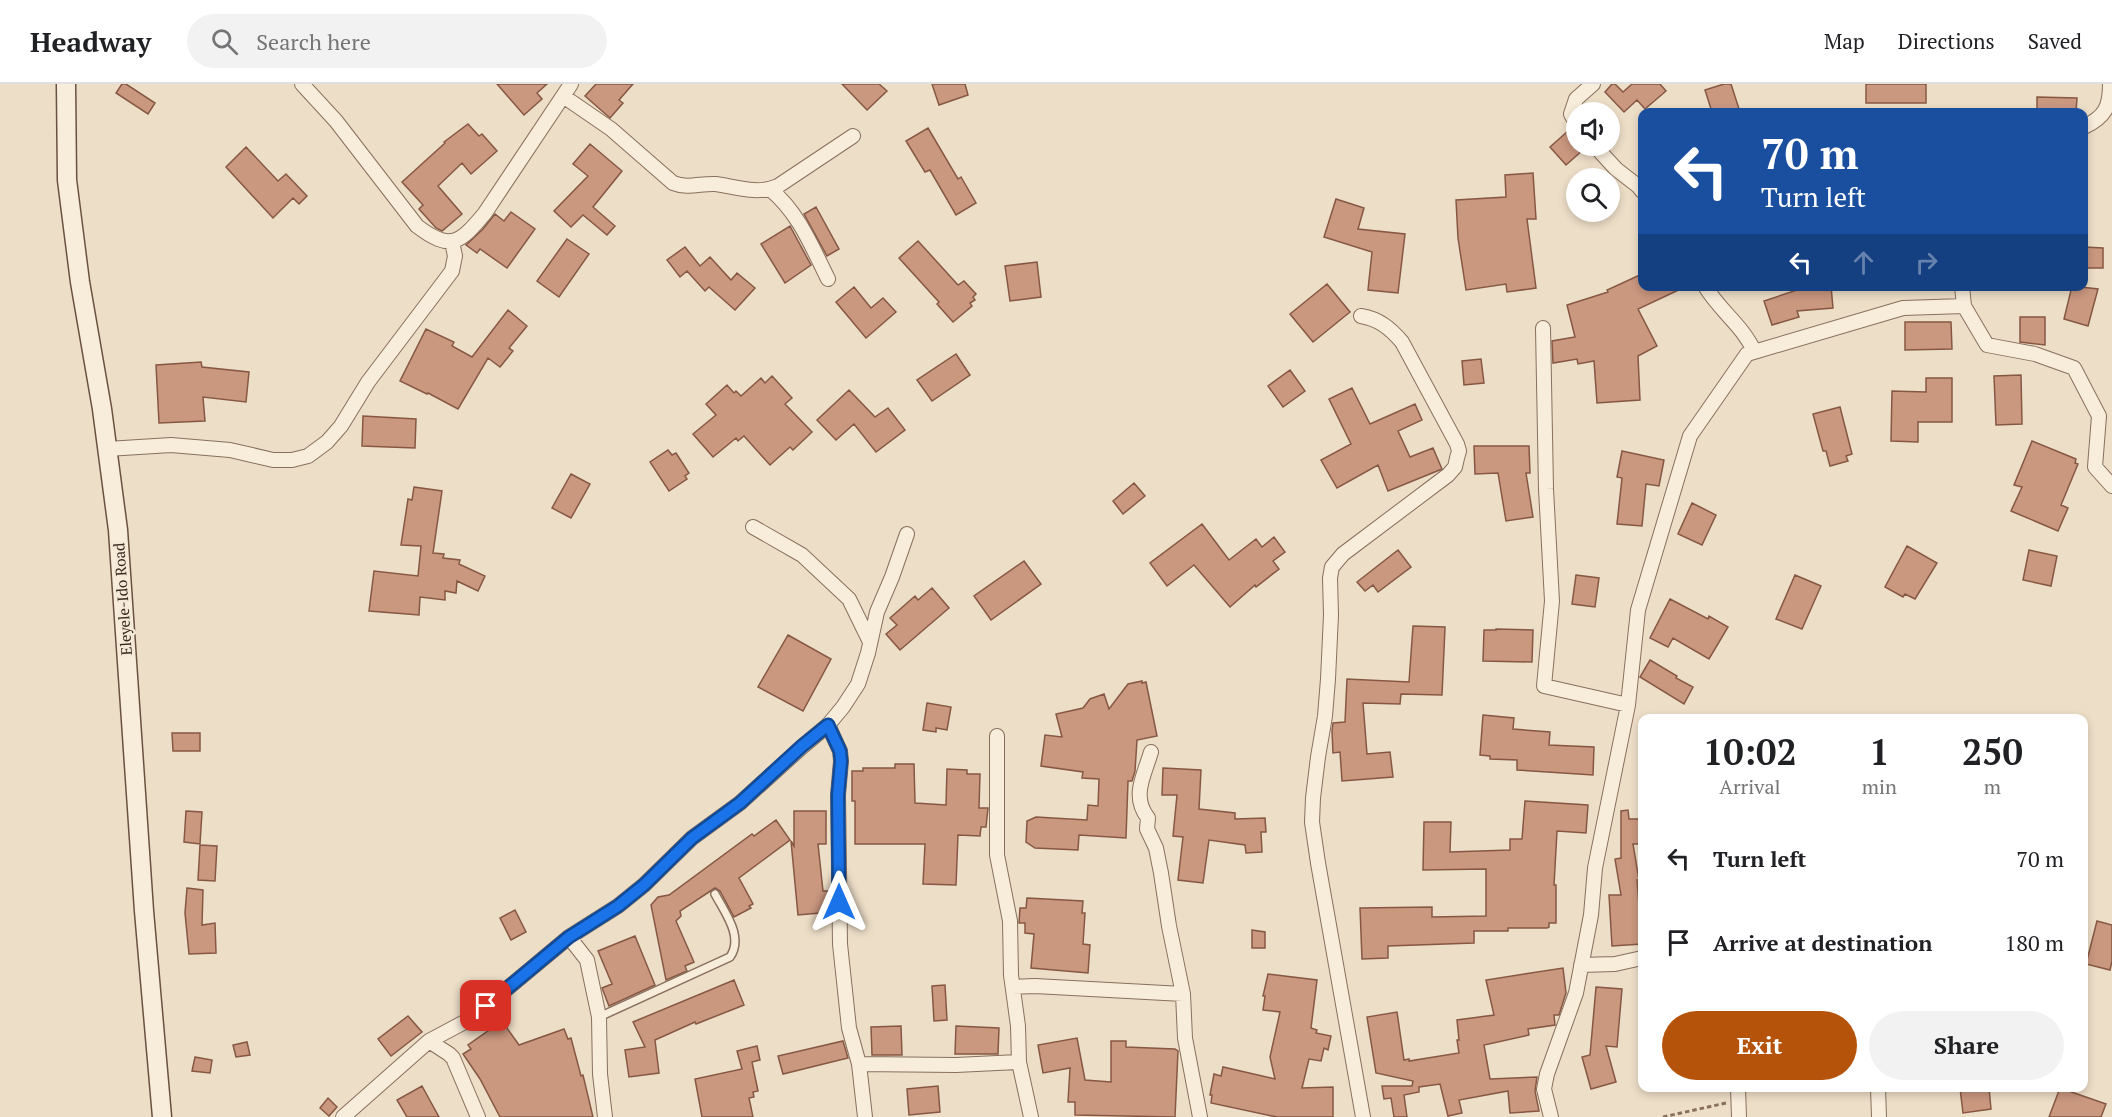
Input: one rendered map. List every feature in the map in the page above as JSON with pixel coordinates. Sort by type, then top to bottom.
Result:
[{"type":"main road","name":"Eleyele-Ido Road","points":[[66,84],[67,180],[80,282],[118,530],[144,911],[162,1117]]},
{"type":"street","points":[[302,84],[336,121],[417,226],[442,242],[452,242],[472,228],[485,213],[567,90],[673,183],[688,186],[716,184],[759,191],[770,189],[853,136]]},
{"type":"street","points":[[1575,102],[1593,84]]},
{"type":"street","points":[[2088,125],[2105,112],[2110,100],[2110,84]]},
{"type":"street","points":[[1605,156],[1638,187]]},
{"type":"street","points":[[770,189],[785,202],[797,220],[828,279]]},
{"type":"street","points":[[107,450],[171,445],[230,450],[273,460],[292,460],[308,456],[327,442],[341,426],[368,382],[452,271],[455,256],[452,242]]},
{"type":"street","points":[[1708,291],[1711,297],[1749,339],[1754,351]]},
{"type":"street","points":[[1962,291],[1964,306],[1987,345],[2035,354],[2074,368],[2099,416],[2096,467],[2112,486]]},
{"type":"street","points":[[1551,1117],[1544,1089],[1547,1074],[1576,993],[1591,915],[1595,868],[1628,705],[1638,610],[1690,436],[1747,354],[1903,308],[1964,306]]},
{"type":"street","points":[[1361,316],[1377,319],[1402,342],[1459,451],[1455,467],[1448,475],[1343,554],[1332,567],[1330,578],[1328,688],[1313,798],[1312,822],[1363,1117]]},
{"type":"street","points":[[1543,328],[1546,489],[1552,601],[1544,686],[1628,705]]},
{"type":"street","points":[[753,526],[802,555],[849,599],[870,642]]},
{"type":"street","points":[[343,1117],[429,1041],[472,1018],[569,937],[618,906],[644,885],[692,838],[740,803],[828,725],[858,684],[877,612],[907,534]]},
{"type":"street","points":[[828,725],[840,751],[841,761],[838,795],[840,944],[849,1028],[859,1064],[865,1117]]},
{"type":"street","points":[[997,736],[997,855],[1010,921],[1019,1062],[1031,1117]]},
{"type":"street","points":[[1151,752],[1139,793],[1141,808],[1148,818],[1147,829],[1156,848],[1183,994],[1185,1038],[1200,1117]]},
{"type":"street","points":[[569,937],[587,960],[599,1017],[600,1074],[605,1117]]},
{"type":"street","points":[[1581,965],[1615,964],[1638,959]]},
{"type":"street","points":[[1013,987],[1035,986],[1183,994]]},
{"type":"street","points":[[429,1041],[453,1058],[478,1117]]},
{"type":"street","points":[[859,1064],[956,1065],[1019,1062]]},
{"type":"street","points":[[1878,1092],[1879,1117]]},
{"type":"street","points":[[1738,1094],[1739,1117]]},
{"type":"lane","points":[[599,1017],[730,957],[736,945],[733,929],[716,894]]},
{"type":"path","points":[[1663,1117],[1715,1105],[1738,1094]]},
{"type":"building","points":[[122,84],[126,84],[155,103],[148,114],[116,93]]},
{"type":"building","points":[[497,84],[547,84],[537,93],[542,99],[524,115]]},
{"type":"building","points":[[596,84],[633,84],[619,100],[623,103],[610,118],[585,96]]},
{"type":"building","points":[[842,84],[879,84],[887,91],[867,110]]},
{"type":"building","points":[[932,84],[965,84],[968,95],[939,105]]},
{"type":"building","points":[[1612,84],[1623,92],[1632,84],[1660,84],[1666,91],[1646,108],[1637,100],[1624,112],[1620,108],[1620,102],[1614,102],[1605,92]]},
{"type":"building","points":[[1731,84],[1739,108],[1711,108],[1705,90]]},
{"type":"building","points":[[1866,84],[1926,84],[1926,103],[1866,103]]},
{"type":"building","points":[[2037,97],[2077,98],[2076,108],[2037,108]]},
{"type":"building","points":[[468,124],[479,136],[482,134],[497,151],[471,174],[462,163],[438,186],[462,214],[442,231],[436,228],[419,209],[423,205],[402,182],[444,142]]},
{"type":"building","points":[[928,128],[958,179],[961,177],[976,203],[956,215],[930,170],[925,172],[906,141]]},
{"type":"building","points":[[1566,133],[1566,156],[1576,156],[1566,165],[1550,147]]},
{"type":"building","points":[[590,144],[622,171],[593,207],[615,226],[607,235],[583,215],[571,227],[554,211],[588,176],[573,164]]},
{"type":"building","points":[[246,147],[278,181],[286,174],[307,196],[299,204],[293,198],[273,218],[226,167]]},
{"type":"building","points":[[1533,173],[1536,219],[1527,219],[1536,288],[1507,292],[1506,284],[1466,290],[1458,238],[1456,200],[1506,197],[1505,175]]},
{"type":"building","points":[[1336,199],[1364,208],[1358,229],[1405,234],[1398,293],[1368,290],[1372,252],[1324,237]]},
{"type":"building","points":[[816,207],[839,249],[827,256],[804,214]]},
{"type":"building","points":[[511,212],[535,229],[507,268],[480,249],[477,253],[466,245],[495,214],[504,221]]},
{"type":"building","points":[[790,226],[811,265],[785,283],[761,244]]},
{"type":"building","points":[[567,239],[589,254],[559,297],[537,281]]},
{"type":"building","points":[[918,241],[958,285],[964,281],[976,294],[973,297],[975,300],[970,303],[972,306],[953,322],[937,304],[939,302],[899,258]]},
{"type":"building","points":[[685,247],[700,266],[710,257],[731,280],[737,273],[755,288],[735,310],[709,287],[705,291],[687,271],[680,277],[667,260]]},
{"type":"building","points":[[2088,247],[2103,248],[2103,268],[2088,268]]},
{"type":"building","points":[[1037,262],[1041,297],[1010,301],[1005,266]]},
{"type":"building","points":[[1638,276],[1638,291],[1676,291],[1638,309],[1657,346],[1638,356],[1640,400],[1597,403],[1594,361],[1578,364],[1577,359],[1553,363],[1552,341],[1575,337],[1567,305],[1608,292],[1607,290]]},
{"type":"building","points":[[1327,284],[1350,312],[1313,342],[1290,314]]},
{"type":"building","points":[[854,287],[871,308],[883,298],[896,312],[866,338],[836,302]]},
{"type":"building","points":[[2088,288],[2098,289],[2088,326],[2064,319],[2071,291],[2088,291]]},
{"type":"building","points":[[1794,291],[1831,291],[1833,308],[1797,311],[1799,317],[1772,325],[1764,301]]},
{"type":"building","points":[[508,310],[527,326],[509,348],[513,351],[500,367],[488,358],[458,409],[400,381],[426,329],[454,342],[452,346],[472,357]]},
{"type":"building","points":[[2020,317],[2045,317],[2045,345],[2020,342]]},
{"type":"building","points":[[1905,322],[1951,322],[1952,349],[1905,350]]},
{"type":"building","points":[[956,354],[970,375],[932,401],[917,380]]},
{"type":"building","points":[[1481,359],[1484,383],[1464,385],[1462,361]]},
{"type":"building","points":[[201,362],[202,367],[249,372],[246,402],[203,397],[205,421],[159,423],[156,365]]},
{"type":"building","points":[[1290,370],[1305,391],[1283,407],[1268,386]]},
{"type":"building","points":[[2021,375],[2022,424],[1996,425],[1994,376]]},
{"type":"building","points":[[772,376],[792,398],[785,404],[812,432],[793,450],[790,447],[770,465],[744,436],[738,441],[736,438],[713,457],[693,434],[716,415],[706,404],[727,385],[734,393],[736,391],[741,396],[761,378],[765,383]]},
{"type":"building","points":[[1926,378],[1952,378],[1952,422],[1918,422],[1918,442],[1891,441],[1892,391],[1926,392]]},
{"type":"building","points":[[1352,388],[1370,424],[1415,404],[1422,420],[1398,431],[1410,457],[1433,448],[1442,469],[1388,491],[1378,465],[1337,488],[1321,460],[1351,444],[1329,399]]},
{"type":"building","points":[[849,390],[875,417],[888,408],[905,430],[876,452],[854,424],[836,440],[817,420]]},
{"type":"building","points":[[1840,407],[1852,454],[1846,456],[1848,461],[1830,466],[1826,451],[1823,451],[1813,414]]},
{"type":"building","points":[[363,416],[416,419],[415,448],[362,446]]},
{"type":"building","points":[[2032,441],[2076,459],[2075,463],[2078,464],[2061,505],[2068,508],[2058,531],[2011,511],[2022,487],[2014,485]]},
{"type":"building","points":[[1474,446],[1529,446],[1530,473],[1526,473],[1533,517],[1506,521],[1498,473],[1475,474]]},
{"type":"building","points":[[668,450],[672,455],[676,453],[689,473],[685,476],[687,479],[669,491],[650,462]]},
{"type":"building","points":[[1622,451],[1664,460],[1659,486],[1646,484],[1642,526],[1617,524],[1622,478],[1617,477]]},
{"type":"building","points":[[571,474],[590,484],[571,518],[552,508]]},
{"type":"building","points":[[1134,483],[1145,496],[1123,514],[1113,501]]},
{"type":"building","points":[[414,487],[442,491],[433,553],[444,554],[443,558],[460,560],[459,564],[485,576],[478,591],[457,581],[456,593],[445,591],[445,600],[420,597],[419,615],[369,611],[374,571],[418,576],[421,546],[401,545],[408,499],[412,500]]},
{"type":"building","points":[[1692,503],[1716,515],[1702,545],[1678,534]]},
{"type":"building","points":[[1202,524],[1229,560],[1256,539],[1262,547],[1274,537],[1285,552],[1273,561],[1279,569],[1256,587],[1255,585],[1230,607],[1194,565],[1167,586],[1150,563]]},
{"type":"building","points":[[1907,546],[1937,563],[1915,599],[1905,594],[1903,597],[1885,587]]},
{"type":"building","points":[[1398,550],[1411,567],[1378,592],[1373,585],[1365,591],[1357,582]]},
{"type":"building","points":[[2029,550],[2057,556],[2051,586],[2023,580]]},
{"type":"building","points":[[1024,561],[1041,584],[991,620],[974,596]]},
{"type":"building","points":[[1576,575],[1599,578],[1595,607],[1572,604]]},
{"type":"building","points":[[1795,575],[1821,586],[1802,629],[1776,619]]},
{"type":"building","points":[[932,588],[949,608],[900,650],[886,634],[897,625],[890,618],[915,596],[918,600]]},
{"type":"building","points":[[1670,599],[1728,627],[1709,659],[1673,638],[1668,647],[1650,638]]},
{"type":"building","points":[[1413,626],[1445,627],[1442,695],[1401,694],[1400,704],[1363,703],[1367,754],[1390,752],[1393,777],[1342,781],[1340,752],[1333,753],[1332,731],[1333,723],[1345,722],[1347,679],[1409,682]]},
{"type":"building","points":[[1484,630],[1533,630],[1532,662],[1483,661]]},
{"type":"building","points":[[788,635],[831,659],[803,711],[758,687]]},
{"type":"building","points":[[1650,660],[1693,687],[1684,704],[1640,677]]},
{"type":"building","points":[[1142,681],[1142,683],[1146,682],[1157,736],[1137,740],[1135,771],[1132,781],[1128,781],[1126,838],[1079,835],[1078,850],[1035,848],[1026,842],[1027,821],[1036,817],[1087,820],[1088,805],[1098,806],[1099,779],[1082,778],[1083,772],[1041,766],[1045,735],[1062,737],[1056,714],[1083,708],[1090,699],[1104,694],[1109,709],[1128,684]]},
{"type":"building","points":[[927,703],[951,707],[947,730],[936,728],[936,732],[923,730]]},
{"type":"building","points":[[1483,715],[1514,718],[1513,729],[1550,732],[1549,745],[1594,747],[1593,775],[1517,770],[1517,760],[1490,759],[1490,756],[1480,755]]},
{"type":"building","points":[[172,733],[200,733],[200,751],[173,751]]},
{"type":"building","points":[[895,764],[914,764],[915,803],[946,805],[947,769],[967,770],[967,774],[980,774],[979,808],[988,808],[986,827],[981,827],[980,836],[958,835],[956,885],[923,884],[925,844],[855,844],[852,771],[863,771],[863,768],[895,768]]},
{"type":"building","points":[[1163,768],[1201,770],[1199,809],[1235,813],[1235,819],[1265,818],[1266,832],[1261,832],[1262,852],[1246,853],[1245,845],[1209,840],[1203,883],[1178,880],[1183,837],[1173,836],[1177,795],[1162,795]]},
{"type":"building","points":[[1525,801],[1588,805],[1586,833],[1557,831],[1554,885],[1556,885],[1556,923],[1549,923],[1547,928],[1474,931],[1474,943],[1388,946],[1388,958],[1362,959],[1360,908],[1432,907],[1432,917],[1486,916],[1486,869],[1423,870],[1424,822],[1451,822],[1450,852],[1510,850],[1510,839],[1522,839]]},
{"type":"building","points":[[1628,810],[1629,819],[1638,819],[1638,844],[1633,844],[1638,874],[1638,944],[1612,946],[1609,895],[1621,895],[1615,859],[1621,858],[1621,811]]},
{"type":"building","points":[[186,811],[202,812],[200,844],[184,842]]},
{"type":"building","points":[[794,811],[826,811],[826,844],[818,844],[823,891],[829,891],[831,912],[798,915],[791,841],[794,846]]},
{"type":"building","points":[[776,820],[790,840],[739,878],[753,904],[749,906],[751,908],[734,917],[720,891],[715,888],[680,911],[681,916],[676,921],[694,962],[685,966],[687,971],[666,980],[651,905],[658,897],[669,895],[752,834],[754,836]]},
{"type":"building","points":[[200,845],[217,846],[215,881],[198,880]]},
{"type":"building","points":[[187,888],[203,890],[202,925],[215,923],[216,953],[189,954],[185,913]]},
{"type":"building","points":[[1027,898],[1083,901],[1082,913],[1085,913],[1083,944],[1090,945],[1088,973],[1031,968],[1034,934],[1025,933],[1025,923],[1019,923],[1020,908],[1026,908]]},
{"type":"building","points":[[515,910],[526,932],[511,940],[500,918]]},
{"type":"building","points":[[2097,921],[2112,925],[2110,970],[2088,964]]},
{"type":"building","points":[[1252,930],[1265,932],[1265,948],[1252,948]]},
{"type":"building","points":[[635,936],[655,985],[609,1006],[602,988],[612,984],[598,951]]},
{"type":"building","points":[[1563,968],[1566,993],[1559,1015],[1554,1015],[1555,1025],[1528,1029],[1529,1035],[1484,1045],[1490,1079],[1537,1077],[1535,1091],[1539,1111],[1510,1113],[1508,1091],[1459,1100],[1462,1113],[1448,1116],[1440,1084],[1419,1087],[1419,1092],[1404,1095],[1407,1117],[1394,1117],[1391,1098],[1384,1099],[1382,1086],[1412,1086],[1413,1081],[1376,1073],[1367,1017],[1397,1012],[1404,1060],[1459,1053],[1457,1020],[1494,1015],[1486,980]]},
{"type":"building","points":[[1268,974],[1317,980],[1311,1028],[1317,1030],[1316,1033],[1331,1036],[1328,1050],[1324,1048],[1321,1061],[1309,1059],[1302,1088],[1333,1087],[1333,1117],[1277,1117],[1211,1103],[1212,1095],[1210,1095],[1214,1074],[1221,1076],[1223,1067],[1275,1079],[1270,1057],[1280,1012],[1263,1010],[1265,996],[1263,996]]},
{"type":"building","points":[[734,980],[744,1005],[696,1024],[695,1022],[655,1040],[659,1073],[629,1077],[625,1050],[645,1047],[633,1022]]},
{"type":"building","points":[[945,985],[947,1020],[934,1021],[932,986]]},
{"type":"building","points":[[1596,987],[1622,989],[1617,1047],[1606,1046],[1616,1082],[1591,1089],[1582,1057],[1590,1055]]},
{"type":"building","points":[[408,1016],[422,1032],[391,1056],[378,1039]]},
{"type":"building","points":[[502,1021],[519,1045],[564,1029],[568,1039],[571,1038],[593,1117],[500,1117],[480,1079],[463,1054],[471,1049],[468,1045]]},
{"type":"building","points":[[901,1026],[902,1055],[872,1055],[871,1027]]},
{"type":"building","points":[[956,1026],[999,1028],[998,1054],[955,1054]]},
{"type":"building","points":[[1077,1038],[1085,1080],[1111,1082],[1111,1041],[1126,1041],[1126,1047],[1178,1051],[1175,1117],[1075,1115],[1075,1102],[1068,1102],[1070,1068],[1043,1073],[1038,1045]]},
{"type":"building","points":[[843,1041],[848,1058],[783,1074],[778,1056]]},
{"type":"building","points":[[247,1042],[250,1055],[236,1057],[233,1045]]},
{"type":"building","points":[[757,1046],[760,1060],[752,1062],[758,1091],[753,1092],[754,1097],[749,1098],[753,1117],[702,1117],[695,1079],[742,1069],[737,1051]]},
{"type":"building","points":[[195,1057],[212,1060],[210,1073],[192,1071]]},
{"type":"building","points":[[422,1086],[439,1117],[407,1117],[397,1100]]},
{"type":"building","points":[[938,1086],[940,1112],[909,1115],[907,1089]]},
{"type":"building","points":[[1960,1092],[1989,1092],[1991,1109],[1963,1113]]},
{"type":"building","points":[[2058,1092],[2072,1092],[2106,1104],[2101,1117],[2049,1117]]},
{"type":"building","points":[[328,1098],[337,1107],[329,1116],[320,1108]]},
{"type":"route","points":[[486,1006],[569,937],[618,906],[644,885],[692,838],[740,803],[828,725],[840,751],[841,761],[838,795],[839,902]]}]
